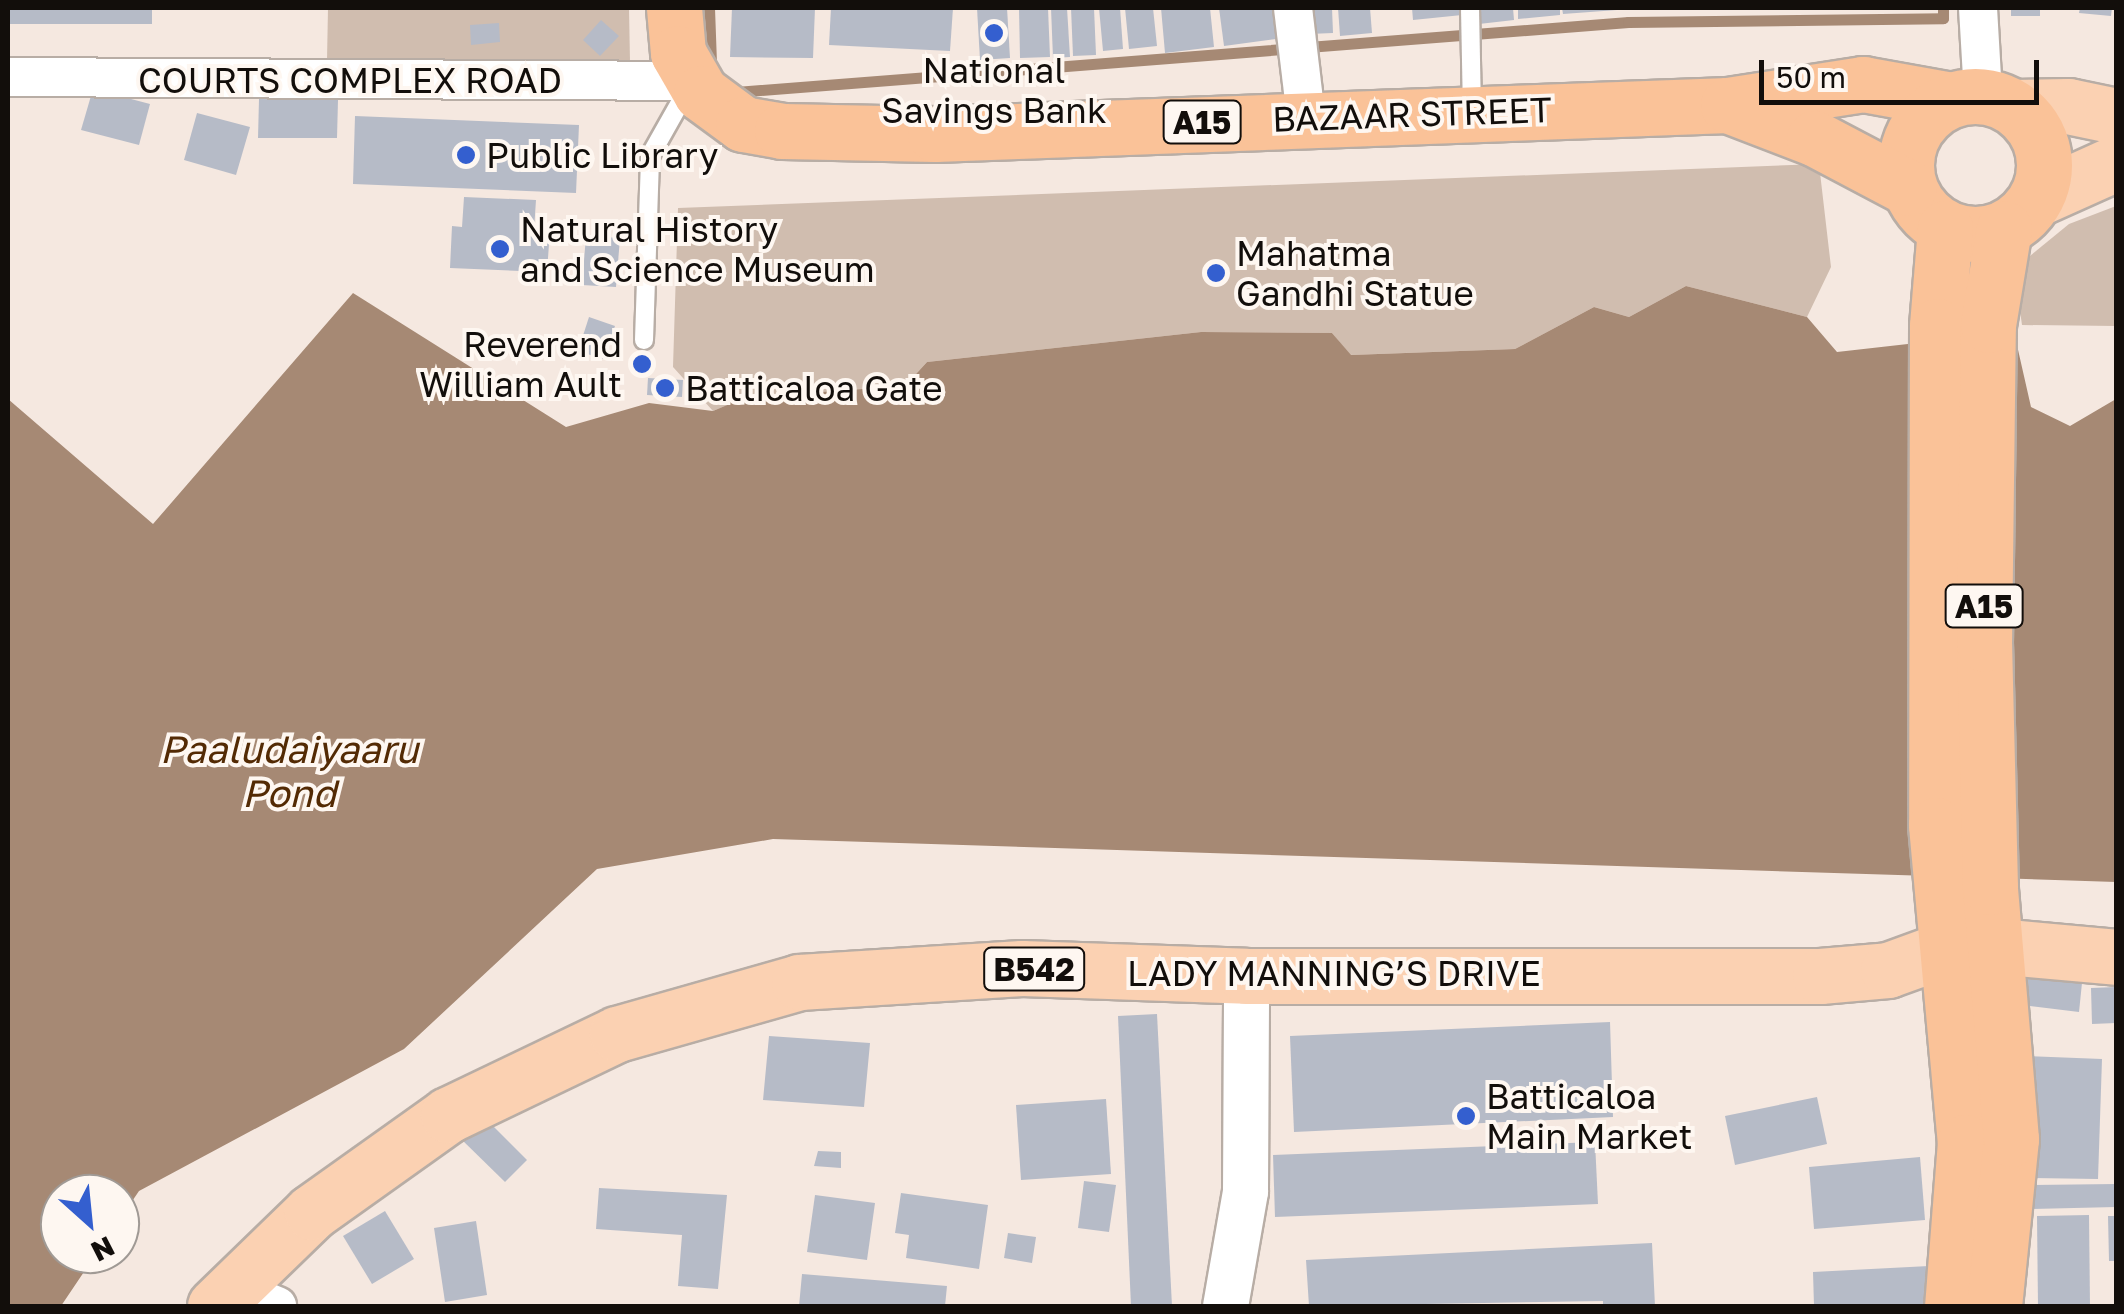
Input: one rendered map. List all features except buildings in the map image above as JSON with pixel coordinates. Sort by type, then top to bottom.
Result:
[{"type":"highway","name":"A15","points":[[674,8],[678,54],[693,80]]},
{"type":"highway","name":"BAZAAR STREET","points":[[693,80],[712,103],[743,124],[812,132],[935,134],[1306,117],[1728,105],[1863,84],[1982,101]]},
{"type":"highway","points":[[1982,101],[2040,139],[2044,169],[2020,214],[1985,234],[1945,228],[1909,188],[1908,146],[1917,126],[1982,101]]},
{"type":"highway","name":"BAZAAR STREET","points":[[1728,105],[1814,138],[1909,188]]},
{"type":"highway","name":"A15","points":[[1962,325],[2020,214]]},
{"type":"highway","name":"A15","points":[[1945,228],[1962,325],[1984,644],[1964,887],[1971,947],[2011,1139],[1994,1306]]},
{"type":"highway","name":"A15","points":[[1952,1306],[1965,1142],[1971,947]]},
{"type":"main road","points":[[1982,101],[2068,106],[2116,116]]},
{"type":"main road","points":[[2020,214],[2116,164]]},
{"type":"main road","points":[[1971,947],[2116,957]]},
{"type":"main road","name":"LADY MANNING’S DRIVE","points":[[241,1300],[386,1154],[448,1115],[617,1034],[798,982],[1022,968],[1246,976],[1820,976],[1888,970],[1971,947]]},
{"type":"street","points":[[1293,8],[1306,117]]},
{"type":"street","points":[[1978,8],[1982,101]]},
{"type":"street","name":"COURTS COMPLEX ROAD","points":[[8,77],[693,80]]},
{"type":"street","points":[[1225,1306],[1246,1190],[1246,976]]},
{"type":"lane","points":[[1470,8],[1472,111]]},
{"type":"lane","points":[[644,340],[650,156],[693,80]]},
{"type":"shaded area","points":[[328,8],[629,8],[630,62],[327,60]]},
{"type":"shaded area","points":[[1819,164],[1831,267],[1807,317],[1686,286],[1629,317],[1594,307],[1515,349],[1350,355],[1332,333],[1201,332],[927,362],[905,386],[747,397],[713,411],[673,367],[678,208]]},
{"type":"shaded area","points":[[2116,206],[2116,326],[2022,325],[2014,269],[2069,224]]},
{"type":"water","name":"Paaludaiyaaru Pond","points":[[1686,286],[1807,317],[1837,352],[2014,332],[2031,407],[2070,426],[2116,399],[2116,882],[773,839],[597,869],[404,1049],[140,1190],[140,1174],[40,1174],[40,1274],[83,1274],[61,1306],[8,1306],[8,399],[153,524],[353,293],[566,427],[649,403],[713,411],[746,397],[905,386],[927,362],[1201,332],[1332,333],[1351,355],[1515,349],[1594,307],[1629,317]]},
{"type":"waterway","points":[[709,8],[711,62]]},
{"type":"waterway","points":[[736,92],[1628,22],[1943,18],[1943,8]]},
{"type":"place","name":"National Savings Bank","points":[[994,33]]},
{"type":"place","name":"Public Library","points":[[466,155]]},
{"type":"place","name":"Natural History and Science Museum","points":[[500,249]]},
{"type":"place","name":"Mahatma Gandhi Statue","points":[[1216,273]]},
{"type":"place","name":"Reverend William Ault","points":[[642,364]]},
{"type":"place","name":"Batticaloa Gate","points":[[665,388]]},
{"type":"place","name":"Batticaloa Main Market","points":[[1466,1116]]}]
